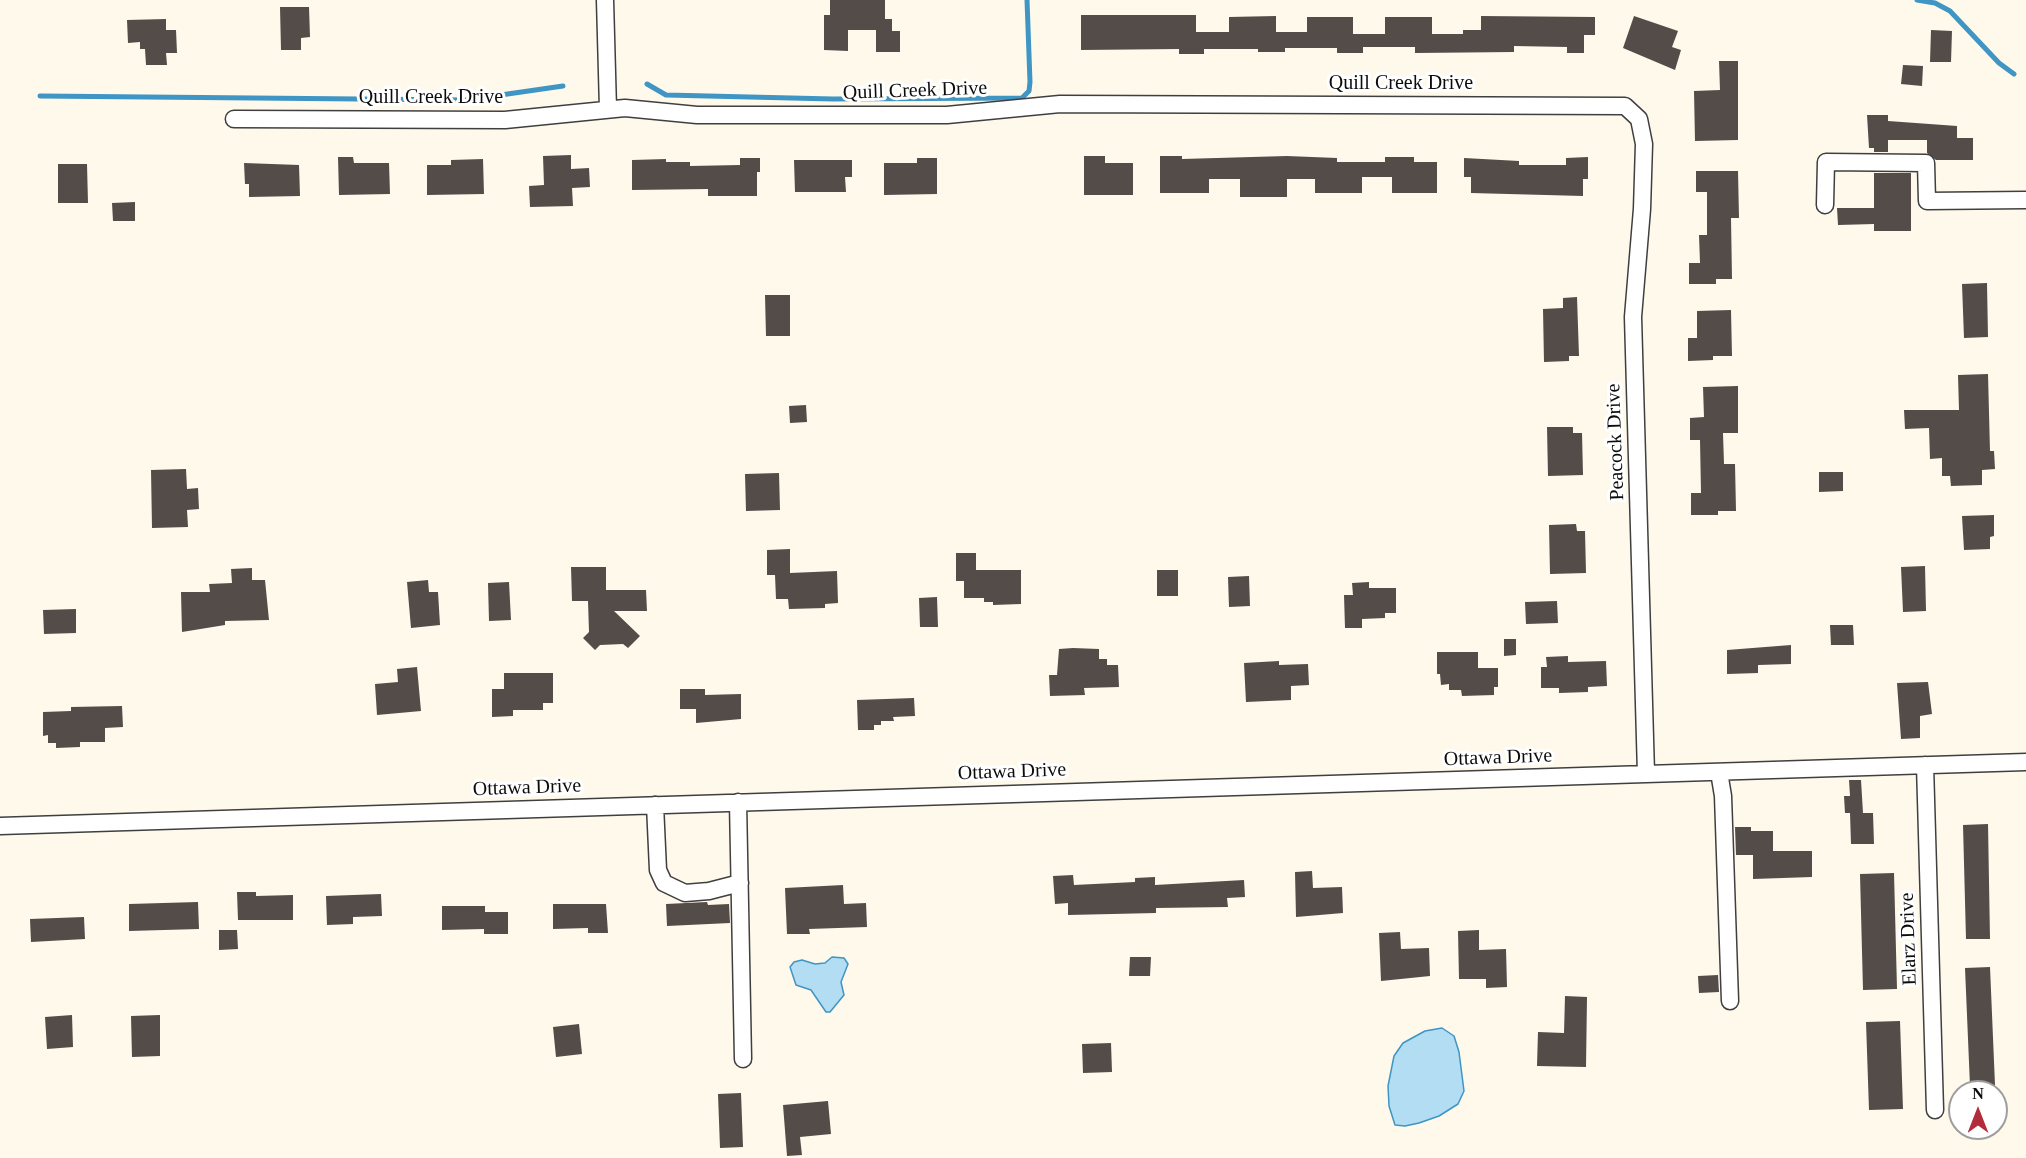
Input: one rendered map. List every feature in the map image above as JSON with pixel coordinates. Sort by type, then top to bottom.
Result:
[{"type":"street","points":[[605,0],[608,109]]},
{"type":"street","name":"Quill Creek Drive","points":[[234,120],[505,120],[608,109],[697,115],[947,115],[1059,104],[1609,105],[1625,106],[1633,111]]},
{"type":"street","name":"Peacock Drive","points":[[1633,111],[1642,124],[1644,144],[1642,210],[1633,316],[1646,774]]},
{"type":"street","points":[[1825,205],[1826,162],[1926,163],[1927,201],[2026,200]]},
{"type":"street","name":"Ottawa Drive","points":[[0,826],[2026,762]]},
{"type":"street","name":"Elarz Drive","points":[[1925,765],[1935,1110]]},
{"type":"street","points":[[1719,772],[1723,796],[1730,1001]]},
{"type":"street","points":[[738,802],[743,1059]]},
{"type":"street","points":[[655,805],[658,870],[664,883],[685,893],[709,891],[740,883]]},
{"type":"water","points":[[832,957],[844,958],[848,964],[841,982],[844,995],[830,1012],[826,1012],[811,990],[796,985],[790,967],[794,962],[802,960],[815,964],[825,963]]},
{"type":"water","points":[[1442,1028],[1454,1036],[1459,1052],[1464,1091],[1458,1104],[1439,1116],[1419,1123],[1405,1126],[1395,1125],[1389,1106],[1388,1086],[1394,1056],[1403,1043],[1425,1031]]},
{"type":"building","points":[[830,0],[885,0],[885,19],[892,19],[892,31],[900,31],[900,52],[876,52],[876,30],[848,30],[848,51],[824,50],[824,15],[830,15]]},
{"type":"building","points":[[280,7],[309,7],[310,37],[301,38],[301,50],[281,50]]},
{"type":"building","points":[[1081,15],[1196,15],[1196,32],[1229,32],[1229,17],[1276,16],[1276,32],[1307,32],[1307,17],[1353,17],[1353,34],[1385,34],[1385,17],[1432,17],[1432,34],[1463,34],[1463,30],[1481,30],[1481,16],[1595,17],[1595,35],[1584,35],[1584,53],[1567,53],[1567,47],[1514,46],[1514,52],[1415,53],[1415,47],[1363,47],[1363,53],[1337,53],[1337,48],[1285,48],[1285,52],[1258,52],[1258,49],[1204,49],[1204,54],[1179,54],[1179,49],[1081,50]]},
{"type":"building","points":[[1634,16],[1678,31],[1672,47],[1681,50],[1675,70],[1623,48]]},
{"type":"building","points":[[166,19],[166,30],[176,30],[177,53],[166,53],[167,65],[146,65],[145,49],[140,49],[140,42],[128,43],[127,20]]},
{"type":"building","points":[[1931,30],[1952,31],[1951,62],[1930,62]]},
{"type":"building","points":[[1719,61],[1738,61],[1738,140],[1695,141],[1694,91],[1720,90]]},
{"type":"building","points":[[1903,65],[1923,66],[1922,86],[1901,84]]},
{"type":"building","points":[[1867,115],[1888,115],[1888,121],[1957,126],[1957,138],[1973,138],[1973,160],[1936,160],[1927,153],[1927,140],[1888,140],[1888,152],[1874,152],[1874,148],[1869,148]]},
{"type":"building","points":[[571,155],[571,169],[589,168],[590,187],[572,188],[573,206],[530,207],[529,186],[544,185],[543,156]]},
{"type":"building","points":[[1084,156],[1105,156],[1105,163],[1133,163],[1133,195],[1084,195]]},
{"type":"building","points":[[1160,156],[1182,156],[1182,159],[1287,156],[1337,158],[1337,162],[1385,162],[1385,157],[1414,157],[1414,162],[1437,162],[1437,193],[1392,193],[1392,177],[1362,177],[1362,193],[1315,193],[1315,179],[1287,179],[1287,197],[1240,197],[1240,179],[1209,179],[1209,193],[1160,193]]},
{"type":"building","points":[[338,157],[353,157],[354,163],[389,163],[390,194],[339,195]]},
{"type":"building","points":[[1588,157],[1588,179],[1583,179],[1583,196],[1471,193],[1471,177],[1464,177],[1464,158],[1519,161],[1519,165],[1566,165],[1566,158]]},
{"type":"building","points":[[740,158],[760,158],[760,172],[757,172],[757,196],[708,196],[708,189],[632,190],[632,160],[666,159],[666,162],[690,162],[690,166],[740,165]]},
{"type":"building","points":[[917,158],[937,158],[937,194],[884,195],[884,163],[917,163]]},
{"type":"building","points":[[483,159],[484,194],[427,195],[427,165],[451,165],[451,160]]},
{"type":"building","points":[[794,160],[852,160],[852,177],[845,177],[846,192],[795,192]]},
{"type":"building","points":[[244,163],[299,165],[300,196],[249,197],[249,184],[245,184]]},
{"type":"building","points":[[58,164],[87,164],[88,203],[58,203]]},
{"type":"building","points":[[1696,171],[1738,171],[1739,218],[1731,218],[1732,279],[1716,279],[1716,284],[1689,284],[1689,263],[1700,263],[1699,235],[1707,235],[1707,192],[1696,192]]},
{"type":"building","points":[[1874,173],[1911,173],[1911,231],[1874,231],[1874,224],[1838,225],[1837,208],[1874,208]]},
{"type":"building","points":[[135,202],[135,221],[113,221],[112,203]]},
{"type":"building","points":[[1987,283],[1988,337],[1964,338],[1962,284]]},
{"type":"building","points":[[765,295],[790,295],[790,336],[766,336]]},
{"type":"building","points":[[1577,297],[1579,356],[1569,356],[1569,361],[1544,362],[1543,309],[1563,308],[1563,298]]},
{"type":"building","points":[[1731,310],[1732,356],[1713,356],[1713,360],[1688,361],[1688,338],[1697,338],[1697,311]]},
{"type":"building","points":[[1988,374],[1990,451],[1994,451],[1995,469],[1982,470],[1982,485],[1951,486],[1950,476],[1942,476],[1942,458],[1930,459],[1929,428],[1905,429],[1904,410],[1959,410],[1958,375]]},
{"type":"building","points":[[1738,386],[1738,433],[1723,433],[1724,464],[1735,464],[1736,511],[1718,511],[1718,515],[1691,515],[1691,493],[1701,493],[1700,440],[1690,440],[1690,418],[1704,417],[1703,387]]},
{"type":"building","points":[[806,405],[807,422],[790,423],[789,406]]},
{"type":"building","points":[[1547,427],[1573,427],[1573,433],[1582,433],[1583,475],[1548,476]]},
{"type":"building","points":[[186,469],[187,489],[198,488],[199,509],[187,510],[188,527],[152,528],[151,470]]},
{"type":"building","points":[[1819,472],[1843,472],[1843,491],[1819,492]]},
{"type":"building","points":[[779,473],[780,510],[746,511],[745,474]]},
{"type":"building","points":[[1994,515],[1994,536],[1990,537],[1990,549],[1964,550],[1962,516]]},
{"type":"building","points":[[1576,524],[1577,531],[1585,531],[1586,573],[1550,574],[1549,525]]},
{"type":"building","points":[[790,549],[790,573],[837,571],[838,603],[825,604],[825,608],[789,609],[788,599],[776,599],[775,575],[767,575],[767,550]]},
{"type":"building","points":[[956,553],[976,553],[976,570],[1021,570],[1021,604],[993,605],[993,602],[984,602],[984,598],[964,598],[964,581],[956,581]]},
{"type":"building","points":[[1925,566],[1926,611],[1903,612],[1901,567]]},
{"type":"building","points":[[571,567],[606,567],[606,590],[646,590],[647,611],[614,611],[640,636],[628,648],[623,644],[600,645],[595,650],[583,638],[589,632],[588,601],[572,601]]},
{"type":"building","points":[[252,568],[252,580],[265,580],[269,620],[225,621],[225,625],[182,632],[181,592],[210,592],[209,584],[232,583],[231,569]]},
{"type":"building","points":[[1157,570],[1178,570],[1178,596],[1157,596]]},
{"type":"building","points":[[1249,576],[1250,606],[1229,607],[1228,577]]},
{"type":"building","points":[[428,580],[429,592],[438,592],[440,625],[411,628],[407,582]]},
{"type":"building","points":[[509,582],[511,620],[489,621],[488,583]]},
{"type":"building","points":[[1369,582],[1369,588],[1396,588],[1396,613],[1385,613],[1385,618],[1362,619],[1362,628],[1345,628],[1344,595],[1353,595],[1352,583]]},
{"type":"building","points":[[937,597],[938,627],[920,627],[919,598]]},
{"type":"building","points":[[1557,601],[1558,623],[1526,624],[1525,602]]},
{"type":"building","points":[[76,609],[76,633],[44,634],[43,610]]},
{"type":"building","points":[[1830,625],[1853,625],[1854,645],[1831,645]]},
{"type":"building","points":[[1504,639],[1516,639],[1516,655],[1504,656]]},
{"type":"building","points":[[1791,645],[1791,664],[1758,665],[1758,673],[1727,674],[1727,650]]},
{"type":"building","points":[[1059,649],[1099,649],[1099,659],[1107,659],[1107,665],[1118,665],[1119,687],[1084,688],[1085,695],[1050,696],[1049,675],[1057,675]]},
{"type":"building","points":[[1437,652],[1478,652],[1478,668],[1498,668],[1498,687],[1494,687],[1494,695],[1462,696],[1461,690],[1449,690],[1449,684],[1441,685],[1440,674],[1437,674]]},
{"type":"building","points":[[1568,656],[1568,662],[1606,661],[1607,686],[1588,687],[1588,692],[1559,693],[1559,688],[1541,688],[1541,667],[1547,667],[1546,657]]},
{"type":"building","points":[[1279,661],[1279,665],[1308,664],[1309,685],[1291,686],[1291,700],[1246,702],[1244,663]]},
{"type":"building","points":[[417,667],[421,711],[377,715],[375,684],[398,682],[397,669]]},
{"type":"building","points":[[504,673],[553,673],[553,703],[543,703],[543,710],[513,710],[513,716],[492,717],[492,689],[504,689]]},
{"type":"building","points":[[1928,682],[1932,714],[1920,716],[1920,738],[1901,739],[1897,683]]},
{"type":"building","points":[[680,689],[705,689],[705,695],[741,694],[741,719],[696,723],[696,709],[680,709]]},
{"type":"building","points":[[914,698],[915,716],[893,717],[894,721],[881,721],[881,725],[874,725],[874,730],[858,730],[857,700]]},
{"type":"building","points":[[122,706],[123,727],[105,728],[105,742],[80,742],[80,747],[56,748],[56,743],[48,743],[48,735],[43,736],[43,712],[71,711],[71,707]]},
{"type":"building","points":[[1849,780],[1861,780],[1863,813],[1873,813],[1874,844],[1851,844],[1850,813],[1845,813],[1844,796],[1850,796]]},
{"type":"building","points":[[1988,824],[1990,939],[1966,939],[1963,825]]},
{"type":"building","points":[[1735,827],[1751,827],[1751,831],[1773,831],[1773,851],[1812,851],[1812,877],[1753,879],[1753,855],[1736,855]]},
{"type":"building","points":[[1312,871],[1313,888],[1342,887],[1343,913],[1296,917],[1295,872]]},
{"type":"building","points":[[1894,873],[1897,989],[1863,990],[1860,874]]},
{"type":"building","points":[[1073,875],[1074,885],[1135,882],[1135,878],[1155,877],[1155,885],[1244,880],[1245,897],[1227,898],[1228,907],[1156,908],[1156,913],[1068,915],[1068,903],[1055,904],[1053,876]]},
{"type":"building","points":[[843,885],[844,904],[866,903],[867,927],[809,929],[810,934],[787,934],[785,888]]},
{"type":"building","points":[[237,892],[256,892],[256,896],[293,895],[293,920],[238,920]]},
{"type":"building","points":[[381,894],[382,916],[353,917],[353,924],[327,925],[326,896]]},
{"type":"building","points":[[198,902],[199,929],[129,931],[129,904]]},
{"type":"building","points":[[707,902],[708,905],[729,904],[730,923],[667,926],[666,904]]},
{"type":"building","points":[[553,904],[606,904],[608,933],[588,933],[588,928],[553,929]]},
{"type":"building","points":[[442,906],[485,906],[485,912],[508,912],[508,934],[484,934],[484,929],[442,930]]},
{"type":"building","points":[[84,917],[85,939],[31,942],[30,919]]},
{"type":"building","points":[[219,930],[237,930],[238,949],[219,950]]},
{"type":"building","points":[[1479,930],[1479,950],[1506,949],[1507,987],[1486,988],[1486,979],[1459,979],[1458,931]]},
{"type":"building","points":[[1400,932],[1401,949],[1429,948],[1430,976],[1381,981],[1379,933]]},
{"type":"building","points":[[1130,957],[1151,957],[1150,976],[1129,976]]},
{"type":"building","points":[[1990,967],[1995,1080],[1970,1080],[1965,968]]},
{"type":"building","points":[[1718,975],[1719,992],[1699,993],[1698,976]]},
{"type":"building","points":[[1565,996],[1587,997],[1586,1067],[1537,1066],[1538,1032],[1564,1033]]},
{"type":"building","points":[[72,1015],[73,1047],[47,1049],[45,1017]]},
{"type":"building","points":[[160,1015],[160,1056],[132,1057],[131,1016]]},
{"type":"building","points":[[1900,1021],[1903,1109],[1869,1110],[1866,1022]]},
{"type":"building","points":[[579,1024],[582,1054],[556,1057],[553,1027]]},
{"type":"building","points":[[1111,1043],[1112,1072],[1083,1073],[1082,1044]]},
{"type":"building","points":[[741,1093],[743,1147],[720,1148],[718,1094]]},
{"type":"building","points":[[828,1101],[831,1134],[800,1137],[802,1155],[787,1156],[783,1105]]},
{"type":"waterway","points":[[647,84],[666,95],[833,99],[1022,98],[1029,91],[1030,82],[1027,0]]},
{"type":"waterway","points":[[1917,0],[1935,3],[1950,11],[1999,63],[2014,74]]},
{"type":"waterway","points":[[40,96],[466,100],[563,86]]}]
